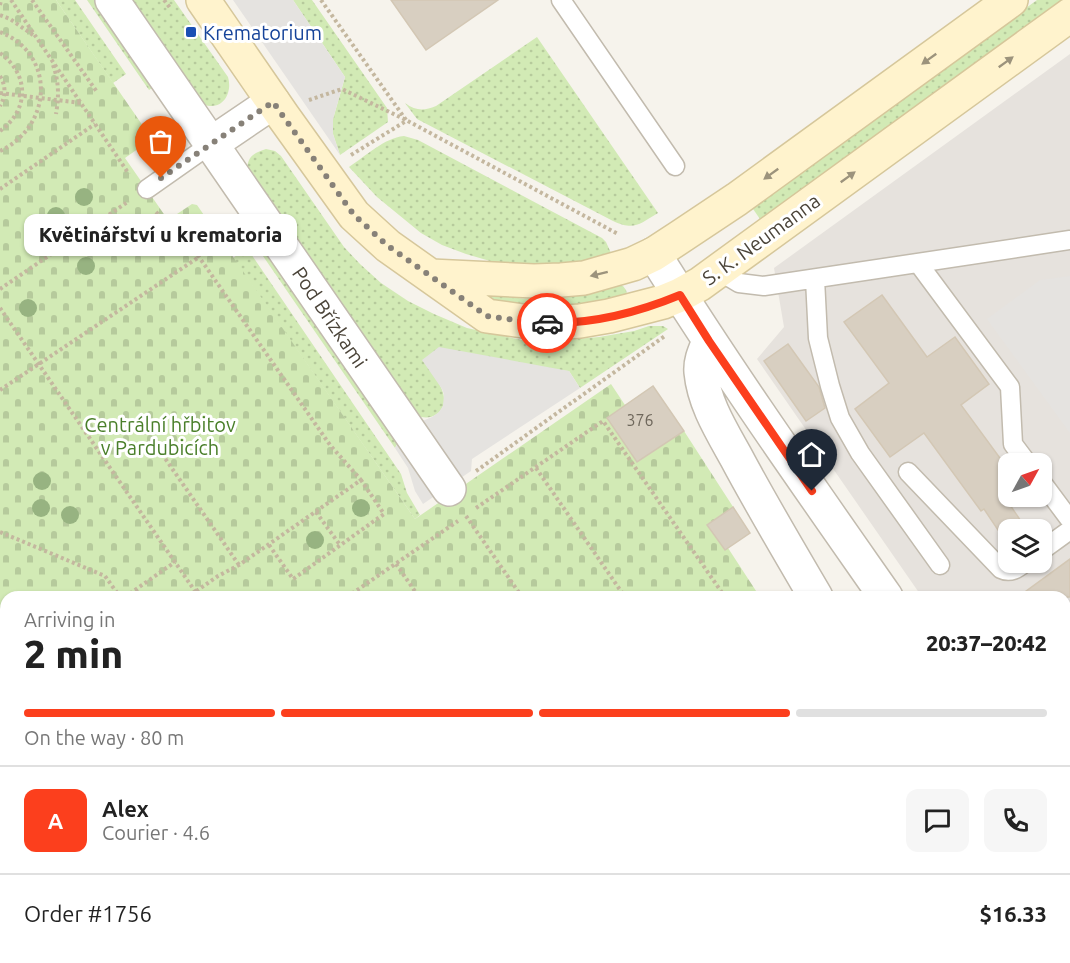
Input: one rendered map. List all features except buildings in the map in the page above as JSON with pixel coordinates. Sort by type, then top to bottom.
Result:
[{"type":"street","name":"Pod Břízkami","points":[[112,0],[459,504]]},
{"type":"street","points":[[202,0],[354,215],[388,246],[431,276],[534,281],[584,278],[633,264],[654,254],[736,199],[1011,0]]},
{"type":"street","name":"S. K. Neumanna","points":[[431,276],[487,316],[555,323],[609,316],[653,305],[694,317],[718,271],[1070,15]]},
{"type":"street","points":[[211,144],[273,102]]},
{"type":"street","points":[[654,254],[775,438],[882,591]]},
{"type":"street","points":[[694,317],[703,354],[701,374],[713,414],[748,481],[812,591]]},
{"type":"lane","points":[[561,0],[675,166]]},
{"type":"lane","points":[[144,190],[211,144]]},
{"type":"lane","points":[[718,271],[739,283],[764,286],[1070,240]]},
{"type":"lane","points":[[918,264],[1010,387],[1013,444],[1020,453]]},
{"type":"lane","points":[[815,279],[818,338],[840,418],[860,453],[940,565]]},
{"type":"lane","points":[[908,472],[998,566]]},
{"type":"lane","points":[[1052,496],[1070,520]]},
{"type":"lane","points":[[1052,543],[1070,530]]},
{"type":"path","points":[[0,5],[1,0]]},
{"type":"path","points":[[10,0],[95,124],[144,190],[157,214],[199,257],[330,445],[362,480],[384,514],[293,579],[269,545]]},
{"type":"path","points":[[32,0],[97,92]]},
{"type":"path","points":[[321,0],[406,120]]},
{"type":"path","points":[[0,15],[23,26],[36,37]]},
{"type":"path","points":[[0,32],[14,39],[30,55],[39,76],[41,98],[38,111],[24,135],[14,144],[0,151]]},
{"type":"path","points":[[0,53],[14,66],[22,86],[20,107],[8,126],[0,131]]},
{"type":"path","points":[[50,57],[55,72],[58,100],[56,114]]},
{"type":"path","points":[[0,76],[4,86],[0,106]]},
{"type":"path","points":[[342,88],[406,120],[624,238]]},
{"type":"path","points":[[2,94],[81,103]]},
{"type":"path","points":[[324,173],[406,120]]},
{"type":"path","points":[[0,189],[95,124]]},
{"type":"path","points":[[0,289],[144,190]]},
{"type":"path","points":[[0,390],[199,257]]},
{"type":"path","points":[[0,308],[194,591]]},
{"type":"path","points":[[356,591],[396,564],[459,504],[694,317]]},
{"type":"path","points":[[475,509],[603,421],[721,591]]},
{"type":"path","points":[[162,454],[239,565]]},
{"type":"path","points":[[536,468],[621,591]]},
{"type":"path","points":[[196,591],[269,545],[362,480]]},
{"type":"path","points":[[459,504],[518,591]]},
{"type":"path","points":[[316,512],[340,545]]},
{"type":"path","points":[[0,532],[105,576],[116,591]]},
{"type":"path","points":[[136,590],[175,562]]},
{"type":"path","points":[[396,564],[415,591]]},
{"type":"shaded area","points":[[233,0],[293,0],[345,77],[333,119],[333,134],[340,155]]},
{"type":"shaded area","points":[[1070,54],[1070,591],[918,591],[757,359],[784,327],[774,268]]},
{"type":"shaded area","points":[[1070,276],[1070,433],[987,319],[1040,280]]},
{"type":"shaded area","points":[[439,347],[569,371],[580,388],[472,459],[471,471],[423,504],[415,491],[408,468],[395,448],[406,428],[432,417],[443,406],[442,389],[422,360]]},
{"type":"green space","name":"Centrální hřbitov v Pardubicích","points":[[0,0],[56,0],[152,139],[125,158],[168,220],[192,204],[197,205],[415,519],[611,384],[625,405],[653,386],[750,533],[728,548],[756,591],[0,591]]},
{"type":"green space","points":[[56,0],[75,0],[126,74],[113,83]]},
{"type":"green space","points":[[87,0],[98,0],[157,85],[149,90]]},
{"type":"green space","points":[[128,0],[174,0],[228,77],[229,87],[224,101],[216,106],[201,103]]},
{"type":"green space","points":[[293,0],[312,0],[387,108],[388,122],[340,155],[333,134],[333,119],[345,77]]},
{"type":"green space","points":[[1037,0],[1067,0],[762,222],[751,206]]},
{"type":"green space","points":[[537,37],[658,213],[632,226],[613,221],[417,119],[405,103],[420,109],[436,106]]},
{"type":"green space","points":[[404,136],[418,140],[602,238],[611,253],[565,265],[513,265],[490,261],[442,245],[421,233],[377,197],[349,167],[389,140]]},
{"type":"green space","points":[[266,149],[275,151],[281,156],[344,247],[360,264],[381,283],[408,301],[434,314],[467,328],[526,341],[599,337],[649,326],[663,326],[668,329],[580,388],[569,371],[423,360],[440,386],[444,401],[442,408],[432,417],[415,415],[247,169],[252,156]]},
{"type":"green space","points":[[261,238],[400,439],[395,448],[254,243]]},
{"type":"green space","points":[[247,248],[401,474],[407,493],[420,515],[415,519],[233,258]]},
{"type":"green space","points":[[623,286],[626,290],[625,296],[593,305],[547,308],[489,300],[469,290],[508,297],[544,299],[581,295]]},
{"type":"way so far","points":[[161,178],[273,102],[354,215],[388,246],[487,316],[547,323]]},
{"type":"place","name":"Krematorium","points":[[191,32]]},
{"type":"place","name":"Květinářství u krematoria","points":[[161,178]]},
{"type":"route","points":[[547,323],[609,316],[643,308],[680,295],[812,491]]}]
